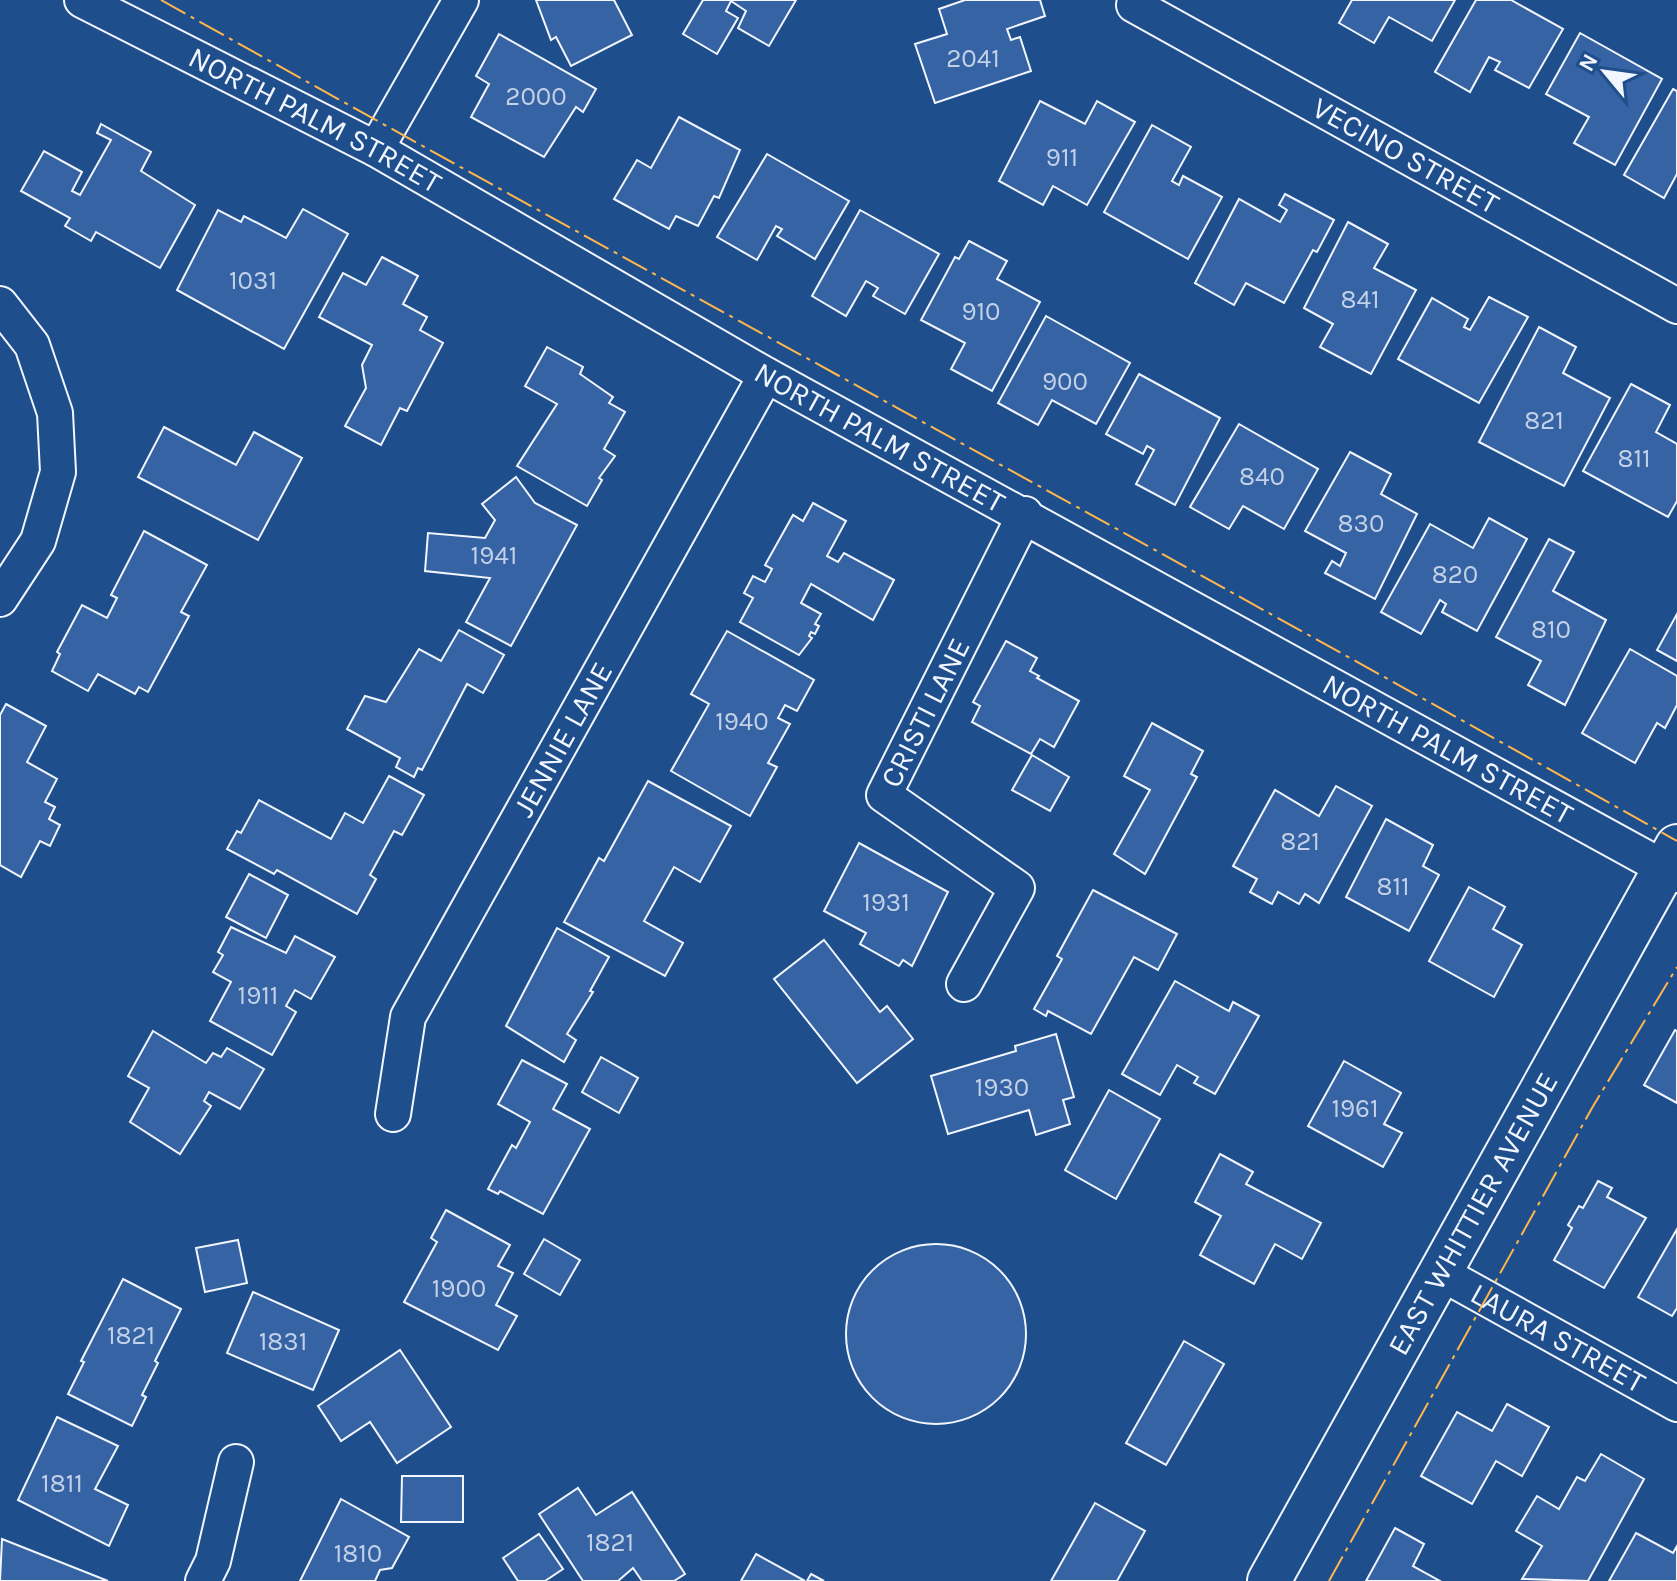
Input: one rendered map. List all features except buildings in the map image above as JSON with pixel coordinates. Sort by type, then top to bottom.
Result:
[{"type":"street","name":"NORTH PALM STREET","points":[[82,0],[376,149],[766,375],[1673,863]]},
{"type":"street","points":[[376,149],[461,0]]},
{"type":"street","name":"VECINO STREET","points":[[1135,2],[1677,306]]},
{"type":"street","points":[[0,304],[32,345],[37,358],[55,413],[58,472],[38,541],[0,599]]},
{"type":"street","name":"JENNIE LANE","points":[[393,1114],[408,1017],[766,375]]},
{"type":"street","name":"CRISTI LANE","points":[[964,984],[1017,888],[884,795],[1025,514]]},
{"type":"street","name":"EAST WHITTIER AVENUE","points":[[1269,1581],[1439,1272],[1673,863]]},
{"type":"street","name":"LAURA STREET","points":[[1439,1272],[1677,1404]]},
{"type":"street","points":[[203,1581],[213,1561],[236,1462]]},
{"type":"power","points":[[161,0],[1677,841]]},
{"type":"power","points":[[1329,1581],[1592,1108],[1677,967]]}]
